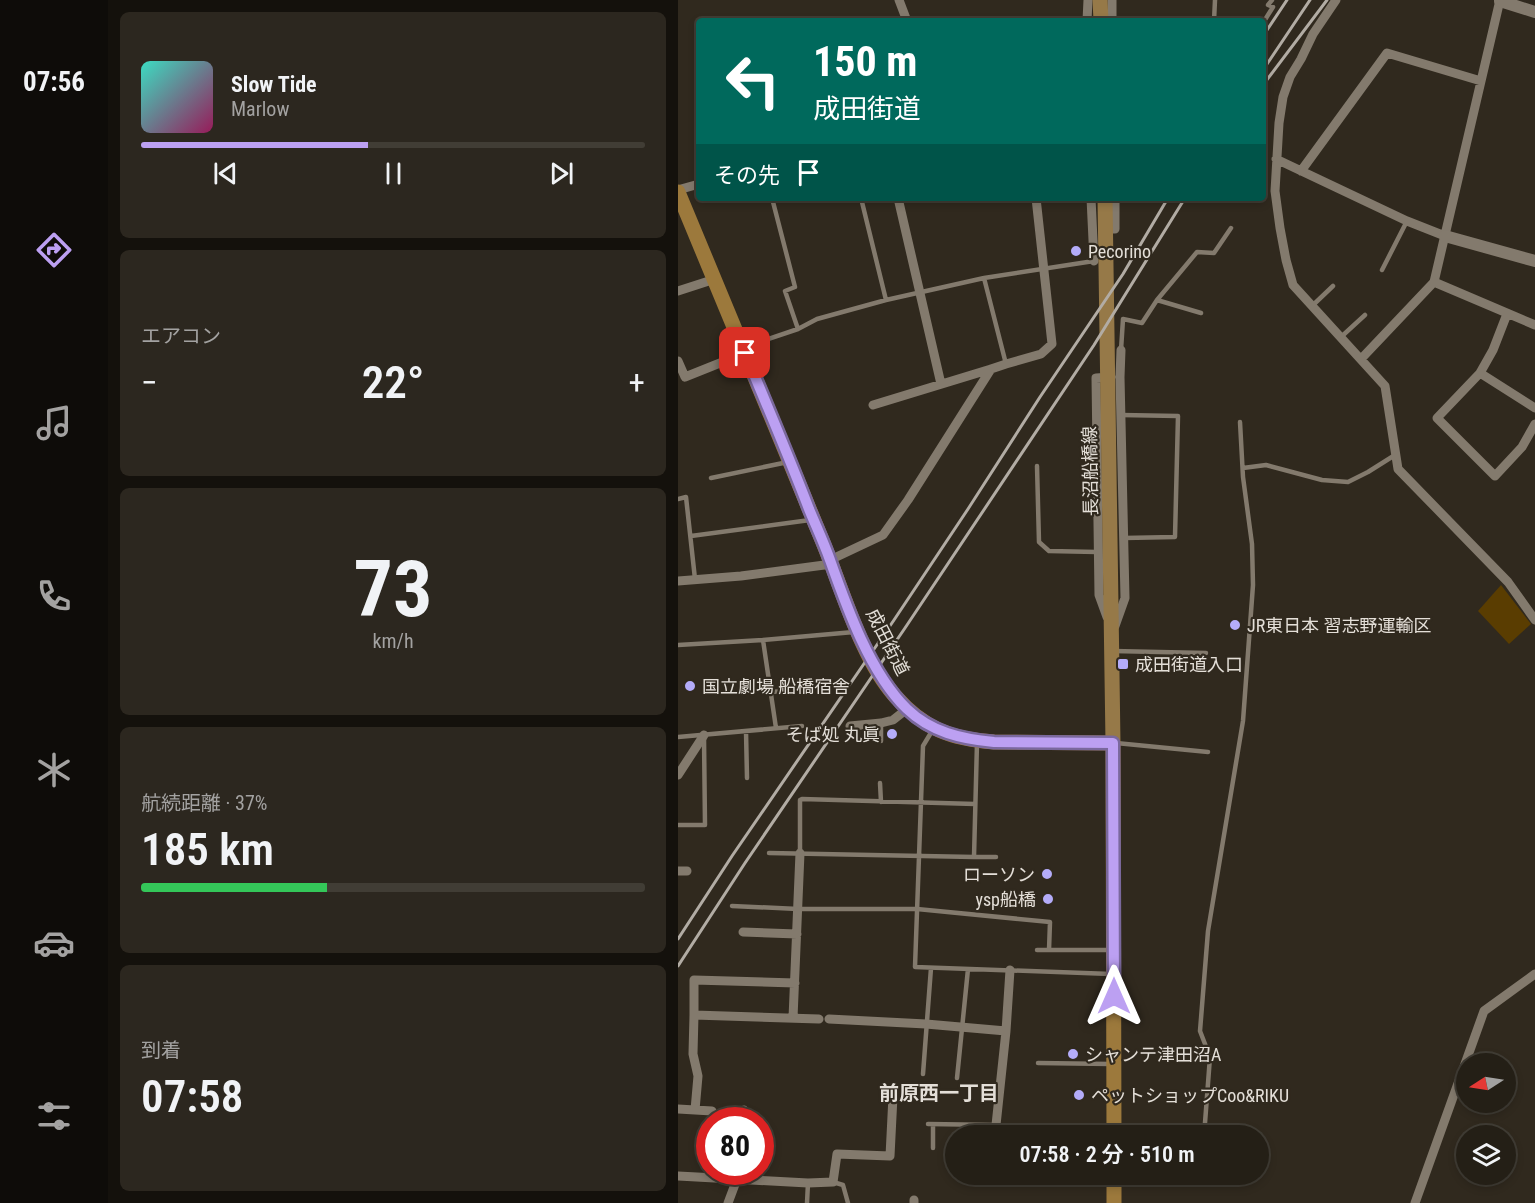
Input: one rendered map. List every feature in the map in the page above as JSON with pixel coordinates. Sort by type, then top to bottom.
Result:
[{"type":"highway","name":"成田街道","points":[[679,195],[791,462],[860,637],[893,694],[907,709],[934,729],[954,736],[994,742],[1113,743]]},
{"type":"highway","points":[[1113,743],[1114,1125]]},
{"type":"highway","points":[[1114,1185],[1114,1203]]},
{"type":"main road","points":[[1101,0],[1101,18]]},
{"type":"main road","name":"長沼船橋線","points":[[1106,201],[1113,743]]},
{"type":"street","points":[[899,0],[905,18]]},
{"type":"street","points":[[1088,0],[1088,18]]},
{"type":"street","points":[[1112,0],[1112,18]]},
{"type":"street","points":[[1336,0],[1313,34],[1290,77],[1283,97],[1279,123],[1275,191],[1286,260],[1293,285],[1385,386],[1398,469],[1508,582],[1535,620]]},
{"type":"street","points":[[1360,359],[1434,282],[1500,0],[1535,12]]},
{"type":"street","points":[[1301,171],[1387,52],[1481,81]]},
{"type":"street","points":[[1276,159],[1407,221],[1445,236],[1535,261]]},
{"type":"street","points":[[679,195],[696,186]]},
{"type":"street","points":[[899,201],[941,384]]},
{"type":"street","points":[[873,405],[1041,354],[1052,344],[1036,201]]},
{"type":"street","points":[[1091,201],[1094,261]]},
{"type":"street","points":[[1091,229],[1115,229],[1115,201]]},
{"type":"street","points":[[678,291],[715,279]]},
{"type":"street","points":[[1434,282],[1535,325]]},
{"type":"street","points":[[1507,314],[1480,373],[1437,418],[1495,476],[1522,447],[1535,424]]},
{"type":"street","points":[[1112,633],[1125,598],[1121,415],[1117,377],[1121,350]]},
{"type":"street","points":[[678,361],[685,377],[744,351]]},
{"type":"street","points":[[678,581],[831,562],[883,535],[991,369]]},
{"type":"street","points":[[1480,373],[1535,408]]},
{"type":"street","points":[[1112,633],[1099,595],[1095,378],[1117,377]]},
{"type":"street","points":[[850,726],[893,720],[907,709]]},
{"type":"street","points":[[678,775],[704,735]]},
{"type":"street","points":[[793,1018],[800,853]]},
{"type":"street","points":[[743,932],[797,934]]},
{"type":"street","points":[[992,1125],[1006,1031],[1010,970]]},
{"type":"street","points":[[1416,1203],[1484,1011],[1535,974]]},
{"type":"street","points":[[678,1109],[695,1110],[698,1076],[693,1054],[694,980],[795,983]]},
{"type":"street","points":[[693,1016],[824,1019],[1006,1031]]},
{"type":"street","points":[[774,1179],[808,1183],[833,1182],[837,1155],[890,1156],[893,1096]]},
{"type":"street","points":[[678,1176],[696,1176]]},
{"type":"street","points":[[728,1203],[734,1185]]},
{"type":"lane","points":[[1214,18],[1215,0]]},
{"type":"lane","points":[[1266,18],[1273,7],[1269,5],[1272,0]]},
{"type":"lane","points":[[773,201],[795,287],[785,291],[798,329]]},
{"type":"lane","points":[[862,201],[885,300]]},
{"type":"lane","points":[[1382,270],[1407,221]]},
{"type":"lane","points":[[1121,350],[1123,319],[1142,323],[1157,300],[1197,252],[1214,253],[1231,228]]},
{"type":"lane","points":[[744,351],[817,320],[885,300],[984,278],[1094,261]]},
{"type":"lane","points":[[984,278],[1006,363]]},
{"type":"lane","points":[[1312,306],[1333,286]]},
{"type":"lane","points":[[1157,300],[1201,313]]},
{"type":"lane","points":[[1341,338],[1365,315]]},
{"type":"lane","points":[[1121,415],[1178,416],[1175,537],[1124,538]]},
{"type":"lane","points":[[1205,1125],[1210,1057],[1200,1031],[1208,931],[1244,721],[1253,585],[1252,544],[1240,422]]},
{"type":"lane","points":[[1243,468],[1266,465],[1322,480],[1348,482],[1395,455]]},
{"type":"lane","points":[[711,478],[791,462]]},
{"type":"lane","points":[[1037,466],[1040,542],[1049,552],[1097,552]]},
{"type":"lane","points":[[678,499],[686,497],[695,580]]},
{"type":"lane","points":[[691,536],[813,520]]},
{"type":"lane","points":[[678,645],[860,637]]},
{"type":"lane","points":[[764,640],[776,728]]},
{"type":"lane","points":[[1112,651],[1206,653]]},
{"type":"lane","points":[[771,692],[809,689]]},
{"type":"lane","points":[[881,723],[881,741]]},
{"type":"lane","points":[[678,737],[802,726]]},
{"type":"lane","points":[[934,729],[923,746],[915,967],[1114,974]]},
{"type":"lane","points":[[746,731],[747,778]]},
{"type":"lane","points":[[678,825],[705,825],[704,735]]},
{"type":"lane","points":[[974,856],[977,741]]},
{"type":"lane","points":[[1113,743],[1208,752]]},
{"type":"lane","points":[[880,783],[881,802]]},
{"type":"lane","points":[[800,853],[800,800],[802,799],[975,804]]},
{"type":"lane","points":[[769,852],[996,857]]},
{"type":"lane","points":[[732,906],[798,909],[917,909],[1050,922],[1049,950]]},
{"type":"lane","points":[[1036,950],[1114,950]]},
{"type":"lane","points":[[923,1074],[931,968]]},
{"type":"lane","points":[[957,1078],[968,969]]},
{"type":"lane","points":[[1038,1064],[1115,1065]]},
{"type":"lane","points":[[933,1148],[931,1125],[945,1125]]},
{"type":"lane","points":[[833,1182],[843,1185],[848,1203]]},
{"type":"lane","points":[[807,1203],[808,1183]]},
{"type":"shaded area","points":[[1501,585],[1531,624],[1509,644],[1478,611]]},
{"type":"railway","points":[[1266,32],[1287,0]]},
{"type":"railway","points":[[1266,66],[1310,0]]},
{"type":"railway","points":[[1266,81],[1327,0]]},
{"type":"railway","points":[[678,939],[968,509],[1123,274],[1166,201]]},
{"type":"railway","points":[[678,966],[1094,345],[1183,201]]},
{"type":"place","name":"Pecorino","points":[[1076,251]]},
{"type":"place","name":"JR東日本 習志野運輸区","points":[[1235,625]]},
{"type":"place","name":"成田街道入口","points":[[1123,664]]},
{"type":"place","name":"国立劇場 船橋宿舎","points":[[690,686]]},
{"type":"place","name":"そば処 丸眞","points":[[892,734]]},
{"type":"place","name":"ローソン","points":[[1047,874]]},
{"type":"place","name":"ysp船橋","points":[[1048,899]]},
{"type":"place","name":"シャンテ津田沼A","points":[[1073,1054]]},
{"type":"place","name":"ペットショップCoo&RIKU","points":[[1079,1095]]},
{"type":"district","name":"前原西一丁目","points":[[939,1093]]},
{"type":"route","points":[[745,353],[862,642],[893,694],[907,709],[934,729],[977,741],[1113,743],[1114,996]]}]
